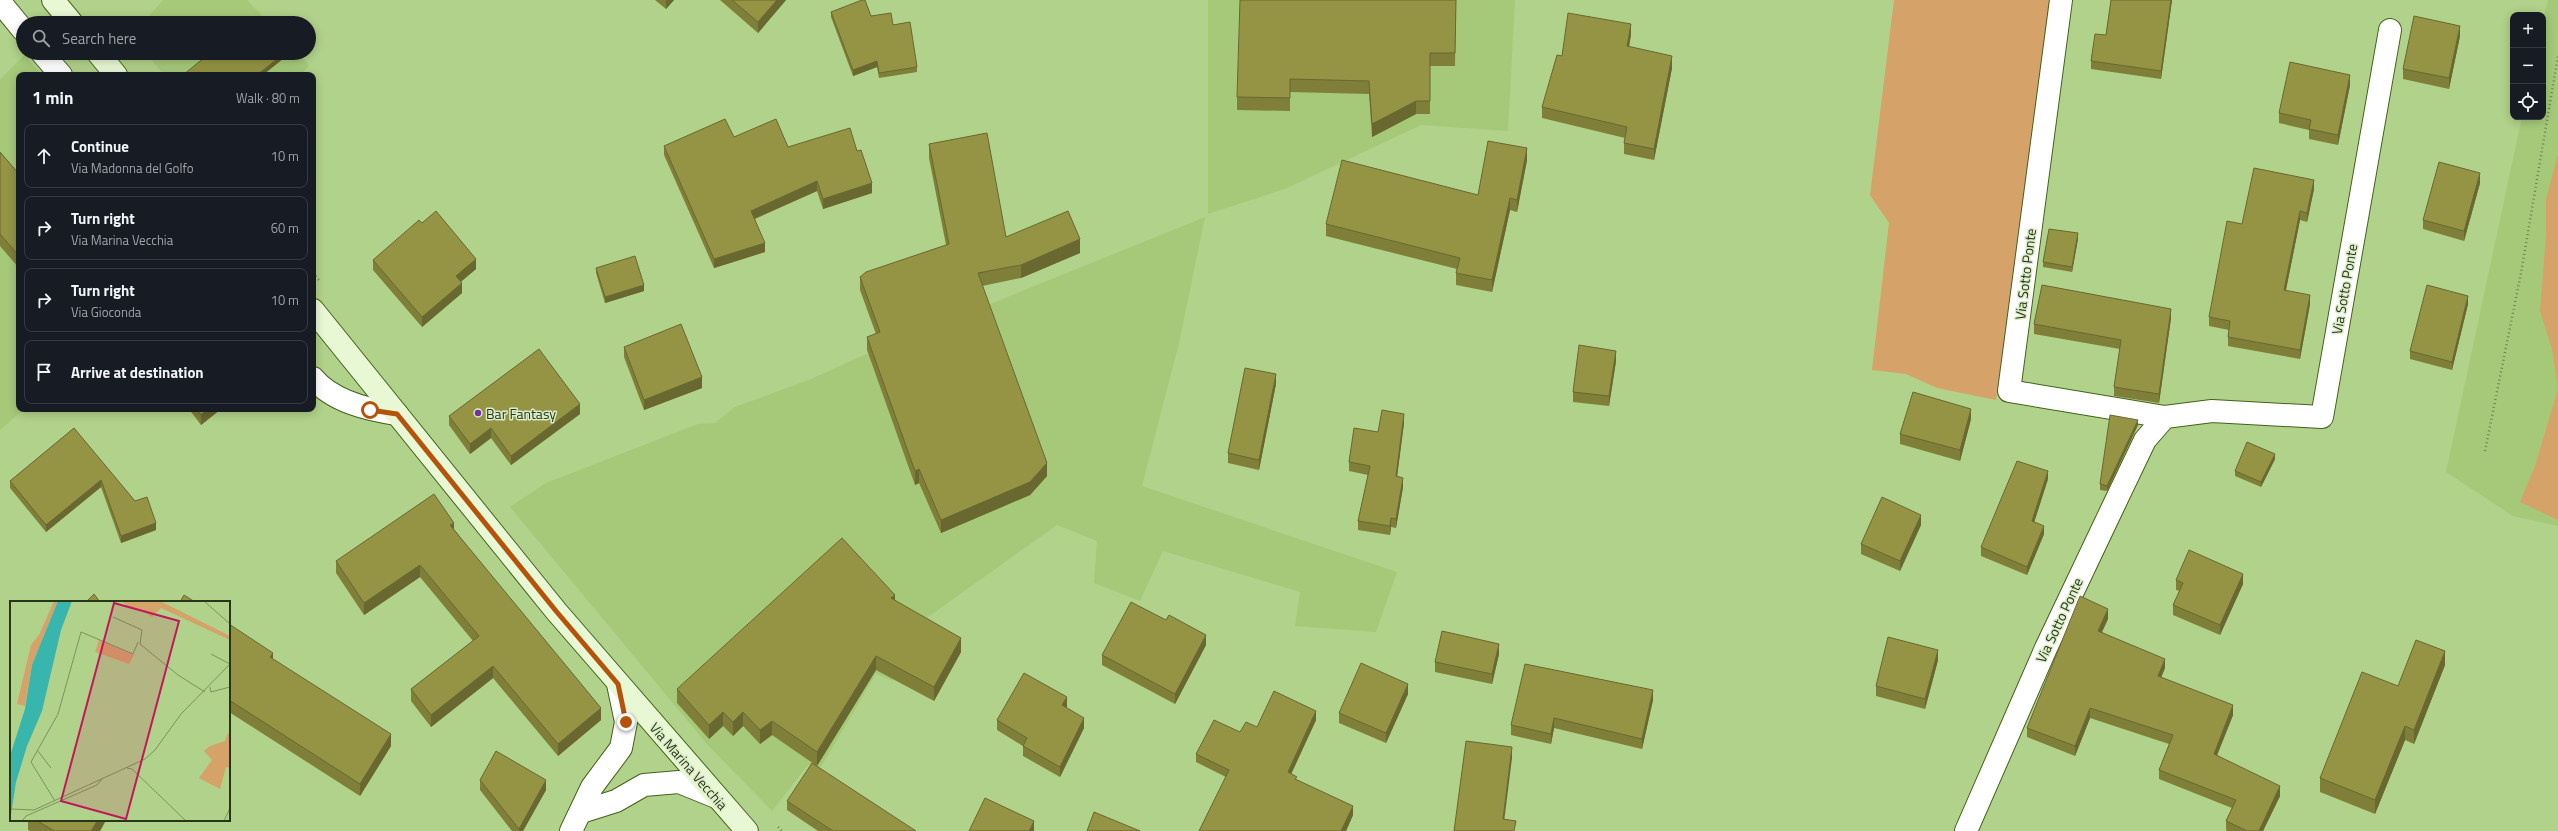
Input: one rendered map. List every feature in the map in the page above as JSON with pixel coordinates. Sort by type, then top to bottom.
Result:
[{"type":"main road","points":[[53,0],[66,16]]},
{"type":"main road","points":[[104,60],[114,72]]},
{"type":"main road","name":"Via Marina Vecchia","points":[[316,314],[556,611],[747,831]]},
{"type":"street","name":"Via Sotto Ponte","points":[[2061,0],[2009,391],[2165,416],[2212,411],[2322,417],[2390,30]]},
{"type":"street","points":[[0,2],[16,21]]},
{"type":"street","points":[[48,60],[58,72]]},
{"type":"street","points":[[316,380],[339,397],[370,410],[397,414]]},
{"type":"street","name":"Via Sotto Ponte","points":[[1966,831],[2046,648],[2145,440],[2165,416]]},
{"type":"street","points":[[571,831],[592,787],[620,748],[626,722],[618,684]]},
{"type":"street","points":[[581,812],[616,801],[644,785],[679,782],[716,797]]},
{"type":"path","points":[[2484,451],[2521,273],[2558,56]]},
{"type":"shaded area","points":[[163,0],[247,0],[262,16],[149,16]]},
{"type":"shaded area","points":[[1208,0],[1515,0],[1508,131],[1421,125],[1285,189],[1208,214]]},
{"type":"shaded area","points":[[1894,0],[2053,0],[1996,400],[1937,388],[1906,374],[1872,370],[1889,223],[1870,195]]},
{"type":"shaded area","points":[[2548,0],[2558,0],[2558,526],[2513,516],[2446,472],[2521,120],[2546,120],[2545,12]]},
{"type":"shaded area","points":[[19,60],[28,60],[39,72],[16,72],[16,412],[21,412],[0,430],[0,80]]},
{"type":"shaded area","points":[[152,60],[304,60],[309,65],[303,72],[162,72]]},
{"type":"shaded area","points":[[2558,154],[2558,388],[2552,349],[2540,311],[2546,236],[2546,199]]},
{"type":"shaded area","points":[[1205,217],[1179,343],[1142,486],[1397,572],[1376,632],[1295,626],[1300,592],[1163,551],[1140,601],[1094,583],[1097,541],[1057,525],[928,617],[893,681],[876,674],[819,770],[808,765],[772,811],[706,743],[510,507],[546,483],[698,424],[715,423],[735,407],[811,379],[862,356]]},
{"type":"shaded area","points":[[2558,389],[2558,520],[2520,502],[2535,466]]},
{"type":"building","points":[[732,0],[777,0],[758,22]]},
{"type":"building","points":[[865,0],[871,16],[891,13],[893,25],[910,22],[917,67],[879,73],[877,61],[853,70],[831,12]]},
{"type":"building","points":[[1240,0],[1456,0],[1455,53],[1430,53],[1430,101],[1416,101],[1372,124],[1369,81],[1290,79],[1290,98],[1237,97]]},
{"type":"building","points":[[2111,0],[2171,0],[2161,71],[2091,61],[2095,34],[2106,35]]},
{"type":"building","points":[[1568,13],[1631,24],[1627,46],[1672,56],[1654,149],[1624,143],[1627,127],[1542,107],[1557,55],[1562,56]]},
{"type":"building","points":[[2414,16],[2460,26],[2449,78],[2403,69]]},
{"type":"building","points":[[201,60],[276,60],[261,72],[187,72]]},
{"type":"building","points":[[2290,62],[2350,75],[2338,135],[2309,129],[2311,120],[2279,113]]},
{"type":"building","points":[[725,119],[734,137],[776,119],[788,147],[850,128],[857,151],[861,150],[872,183],[823,199],[817,181],[751,211],[765,243],[714,259],[664,146]]},
{"type":"building","points":[[987,133],[1006,237],[1068,211],[1080,239],[1021,265],[978,273],[1047,463],[1030,482],[941,520],[919,469],[915,471],[867,337],[880,332],[860,277],[866,272],[949,244],[929,144]]},
{"type":"building","points":[[1488,141],[1527,148],[1517,200],[1510,198],[1492,280],[1456,273],[1460,258],[1326,224],[1342,160],[1478,195]]},
{"type":"building","points":[[0,152],[16,171],[16,253],[0,234]]},
{"type":"building","points":[[2439,162],[2480,173],[2464,231],[2423,220]]},
{"type":"building","points":[[2254,168],[2314,180],[2307,213],[2300,211],[2284,290],[2310,295],[2300,350],[2228,337],[2230,321],[2209,317],[2227,221],[2242,224]]},
{"type":"building","points":[[436,211],[476,259],[456,276],[462,283],[422,317],[373,260],[419,220],[422,223]]},
{"type":"building","points":[[2049,229],[2078,233],[2072,267],[2043,262]]},
{"type":"building","points":[[635,256],[644,285],[605,297],[596,268]]},
{"type":"building","points":[[2042,285],[2171,309],[2159,394],[2114,387],[2121,340],[2034,324]]},
{"type":"building","points":[[2427,285],[2468,296],[2452,362],[2410,351]]},
{"type":"building","points":[[681,324],[702,377],[644,400],[624,347]]},
{"type":"building","points":[[1579,345],[1616,351],[1609,396],[1573,392]]},
{"type":"building","points":[[539,349],[580,404],[511,456],[491,428],[470,444],[449,416]]},
{"type":"building","points":[[1245,368],[1276,374],[1259,460],[1228,453]]},
{"type":"building","points":[[1913,392],[1971,409],[1960,450],[1900,434]]},
{"type":"building","points":[[1382,410],[1404,414],[1396,476],[1403,478],[1396,519],[1391,518],[1390,526],[1358,521],[1370,466],[1349,462],[1354,428],[1378,432]]},
{"type":"building","points":[[2110,415],[2138,420],[2107,486],[2100,484]]},
{"type":"building","points":[[74,428],[135,501],[147,497],[156,523],[121,536],[101,480],[46,525],[10,481]]},
{"type":"building","points":[[2247,442],[2275,454],[2261,482],[2235,471]]},
{"type":"building","points":[[2017,461],[2048,471],[2032,521],[2044,526],[2027,567],[1981,547]]},
{"type":"building","points":[[434,494],[454,523],[450,525],[601,708],[558,744],[493,666],[431,715],[411,689],[479,636],[420,565],[364,603],[336,561]]},
{"type":"building","points":[[1882,497],[1921,515],[1900,561],[1861,544]]},
{"type":"building","points":[[842,538],[895,595],[891,598],[961,638],[934,687],[876,656],[817,752],[772,721],[760,730],[743,712],[733,722],[723,712],[709,725],[677,689]]},
{"type":"building","points":[[2189,550],[2243,574],[2220,625],[2173,605],[2183,583],[2176,580]]},
{"type":"building","points":[[94,594],[99,601],[87,601]]},
{"type":"building","points":[[184,595],[193,601],[181,601]]},
{"type":"building","points":[[2080,596],[2108,609],[2098,631],[2165,659],[2158,676],[2233,705],[2214,754],[2280,786],[2259,831],[2247,831],[2226,821],[2236,800],[2159,770],[2173,735],[2090,708],[2075,746],[2027,728]]},
{"type":"building","points":[[1131,602],[1166,620],[1169,615],[1206,635],[1175,694],[1102,655]]},
{"type":"building","points":[[230,625],[273,653],[270,657],[391,734],[360,784],[230,701]]},
{"type":"building","points":[[1442,631],[1499,644],[1492,674],[1435,662]]},
{"type":"building","points":[[1888,637],[1938,650],[1925,699],[1876,686]]},
{"type":"building","points":[[2416,640],[2445,651],[2414,730],[2405,726],[2375,800],[2320,778],[2362,672],[2398,686]]},
{"type":"building","points":[[1361,663],[1408,684],[1386,733],[1339,713]]},
{"type":"building","points":[[1525,664],[1653,690],[1642,739],[1554,718],[1551,734],[1511,725]]},
{"type":"building","points":[[1024,673],[1067,697],[1062,705],[1084,718],[1060,767],[1023,746],[1027,738],[997,720]]},
{"type":"building","points":[[1274,691],[1316,711],[1288,772],[1297,777],[1295,779],[1353,806],[1341,831],[1199,831],[1229,770],[1196,754],[1214,720],[1240,732],[1246,722],[1257,727]]},
{"type":"building","points":[[1466,741],[1512,747],[1503,819],[1516,821],[1514,831],[1454,831]]},
{"type":"building","points":[[496,751],[546,780],[519,829],[480,780]]},
{"type":"building","points":[[812,763],[916,831],[833,831],[787,801]]},
{"type":"building","points":[[985,798],[1034,821],[1029,831],[969,831]]},
{"type":"building","points":[[1094,812],[1140,831],[1087,831]]},
{"type":"building","points":[[38,821],[97,821],[91,831],[54,831]]},
{"type":"place","name":"Bar Fantasy","points":[[478,413]]},
{"type":"route","points":[[370,410],[397,414],[489,526],[556,611],[618,684],[626,722]]}]
